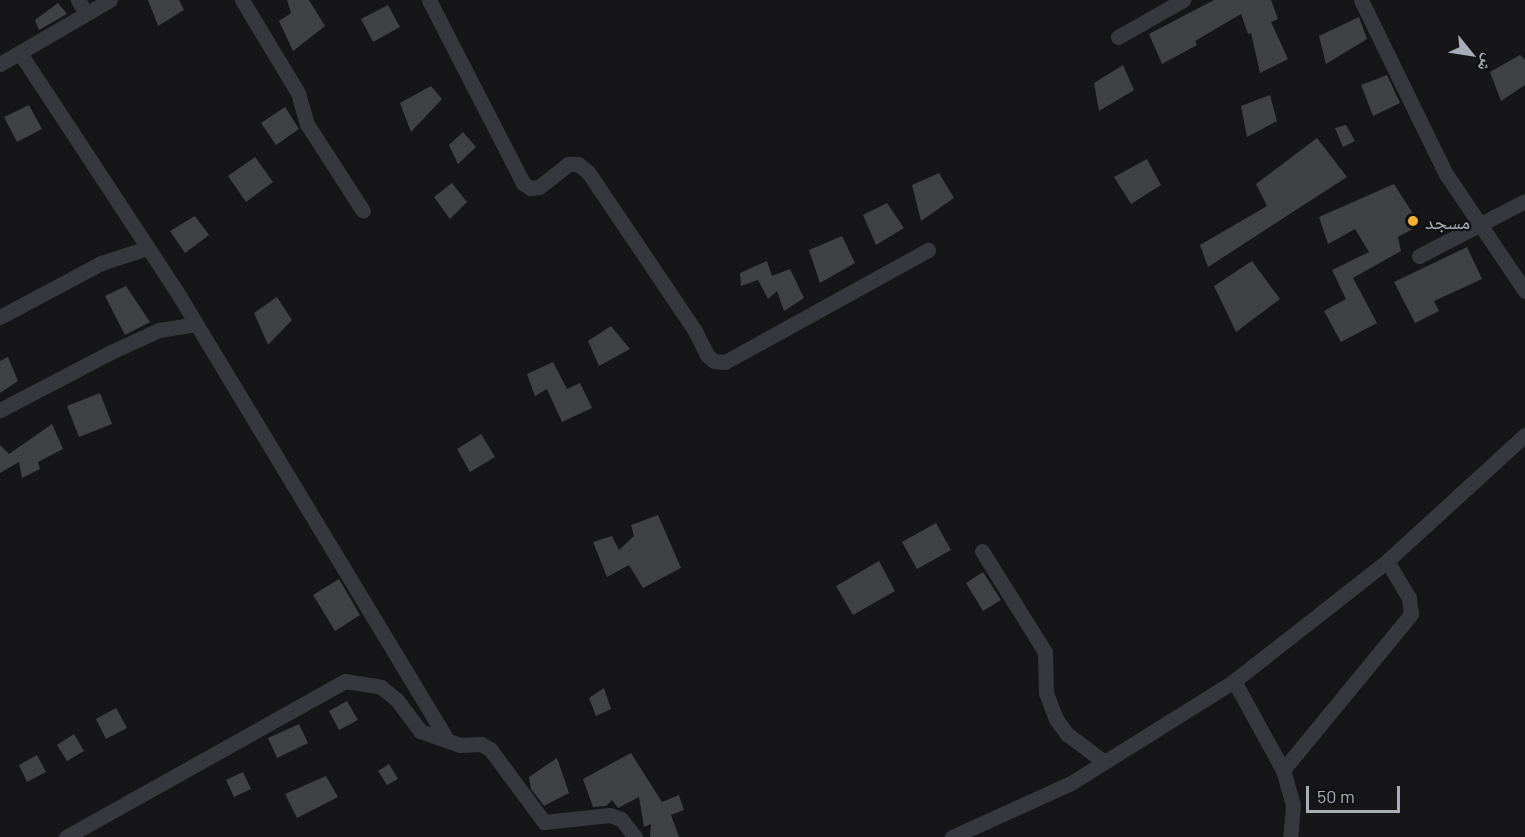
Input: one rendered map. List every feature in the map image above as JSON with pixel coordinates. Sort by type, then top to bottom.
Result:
[{"type":"street","points":[[0,64],[20,53],[82,6],[110,0]]},
{"type":"street","points":[[242,0],[298,93],[307,124],[363,211]]},
{"type":"street","points":[[429,0],[523,183],[530,188],[539,186],[568,164],[578,164],[588,172],[694,329],[707,355],[714,361],[725,362],[928,250]]},
{"type":"street","points":[[1118,37],[1183,0]]},
{"type":"street","points":[[1361,0],[1446,174],[1525,291]]},
{"type":"street","points":[[20,53],[196,324],[446,738]]},
{"type":"street","points":[[1419,256],[1481,227],[1525,201]]},
{"type":"street","points":[[0,317],[101,263],[147,248]]},
{"type":"street","points":[[0,410],[120,347],[159,330],[196,324]]},
{"type":"street","points":[[952,837],[1038,801],[1234,681],[1387,561],[1525,435]]},
{"type":"street","points":[[982,551],[1045,652],[1046,693],[1056,719],[1067,734],[1103,761]]},
{"type":"street","points":[[1283,770],[1411,614],[1409,598],[1387,561]]},
{"type":"street","points":[[66,837],[345,681],[381,687],[420,731],[446,738],[460,746],[481,744],[490,749],[544,822],[610,816],[621,819],[635,837]]},
{"type":"street","points":[[1234,681],[1283,770],[1293,805],[1290,837]]},
{"type":"building","points":[[148,0],[179,0],[184,10],[158,26]]},
{"type":"building","points":[[287,0],[309,0],[325,26],[293,51],[279,21],[291,13]]},
{"type":"building","points":[[1214,0],[1271,0],[1278,19],[1271,22],[1288,59],[1260,73],[1251,33],[1248,34],[1241,14],[1195,41],[1197,45],[1162,64],[1149,34]]},
{"type":"building","points":[[58,3],[67,14],[39,30],[35,20]]},
{"type":"building","points":[[388,5],[400,27],[373,42],[361,19]]},
{"type":"building","points":[[1359,17],[1367,39],[1326,64],[1319,36]]},
{"type":"building","points":[[1520,55],[1525,60],[1525,85],[1501,101],[1490,72]]},
{"type":"building","points":[[1123,65],[1134,90],[1099,111],[1094,83]]},
{"type":"building","points":[[1387,75],[1400,103],[1373,116],[1361,85]]},
{"type":"building","points":[[431,86],[442,99],[411,132],[400,103]]},
{"type":"building","points":[[1270,95],[1277,121],[1247,137],[1241,106]]},
{"type":"building","points":[[29,105],[42,129],[17,142],[4,117]]},
{"type":"building","points":[[285,107],[299,129],[276,145],[261,123]]},
{"type":"building","points":[[1346,125],[1355,141],[1343,147],[1335,128]]},
{"type":"building","points":[[463,132],[476,147],[458,164],[449,145]]},
{"type":"building","points":[[1317,138],[1347,177],[1208,267],[1200,245],[1267,206],[1256,184]]},
{"type":"building","points":[[255,157],[273,182],[246,202],[228,176]]},
{"type":"building","points":[[1147,159],[1161,185],[1131,204],[1114,177]]},
{"type":"building","points":[[939,173],[954,198],[921,221],[912,185]]},
{"type":"building","points":[[452,183],[467,202],[450,219],[434,197]]},
{"type":"building","points":[[1394,184],[1420,225],[1398,237],[1401,251],[1353,278],[1377,323],[1341,342],[1324,311],[1346,299],[1332,270],[1369,252],[1355,229],[1328,244],[1319,217]]},
{"type":"building","points":[[887,203],[904,228],[876,245],[863,215]]},
{"type":"building","points":[[195,216],[209,235],[185,253],[170,231]]},
{"type":"building","points":[[842,236],[855,263],[820,283],[809,250]]},
{"type":"building","points":[[1467,247],[1482,279],[1434,301],[1439,311],[1415,323],[1394,282]]},
{"type":"building","points":[[767,261],[772,276],[790,269],[804,298],[784,311],[777,291],[768,299],[758,280],[741,286],[740,273]]},
{"type":"building","points":[[1252,261],[1280,299],[1236,332],[1214,286]]},
{"type":"building","points":[[126,286],[150,322],[125,335],[105,296]]},
{"type":"building","points":[[277,297],[292,320],[268,345],[254,313]]},
{"type":"building","points":[[611,326],[630,349],[599,366],[588,341]]},
{"type":"building","points":[[8,357],[18,381],[0,393],[0,361]]},
{"type":"building","points":[[553,362],[567,389],[580,383],[592,408],[562,422],[547,389],[535,396],[527,374]]},
{"type":"building","points":[[100,393],[112,424],[79,437],[67,406]]},
{"type":"building","points":[[52,424],[63,449],[38,462],[40,469],[22,478],[19,462],[0,473],[0,445],[9,454]]},
{"type":"building","points":[[481,434],[495,457],[470,472],[457,449]]},
{"type":"building","points":[[658,515],[681,568],[643,588],[629,565],[607,577],[593,542],[612,536],[619,550],[634,536],[631,525]]},
{"type":"building","points":[[936,523],[951,550],[917,569],[902,542]]},
{"type":"building","points":[[879,561],[895,591],[853,615],[836,586]]},
{"type":"building","points":[[983,572],[1001,600],[983,611],[966,583]]},
{"type":"building","points":[[339,579],[360,615],[335,631],[313,595]]},
{"type":"building","points":[[604,688],[611,709],[596,716],[589,698]]},
{"type":"building","points":[[347,701],[358,720],[339,730],[329,711]]},
{"type":"building","points":[[116,708],[127,728],[106,739],[96,719]]},
{"type":"building","points":[[299,724],[308,743],[277,758],[268,738]]},
{"type":"building","points":[[74,734],[84,751],[67,761],[57,745]]},
{"type":"building","points":[[631,753],[662,802],[679,795],[684,810],[671,815],[679,837],[650,837],[651,824],[644,827],[639,797],[618,808],[612,800],[606,806],[593,807],[583,779]]},
{"type":"building","points":[[37,755],[46,772],[27,782],[19,765]]},
{"type":"building","points":[[557,758],[569,793],[544,806],[531,789],[529,777]]},
{"type":"building","points":[[389,764],[398,779],[387,785],[378,771]]},
{"type":"building","points":[[243,772],[251,789],[234,797],[226,780]]},
{"type":"building","points":[[326,776],[338,797],[297,818],[285,794]]},
{"type":"place","name":"مسجد","points":[[1413,221]]}]
